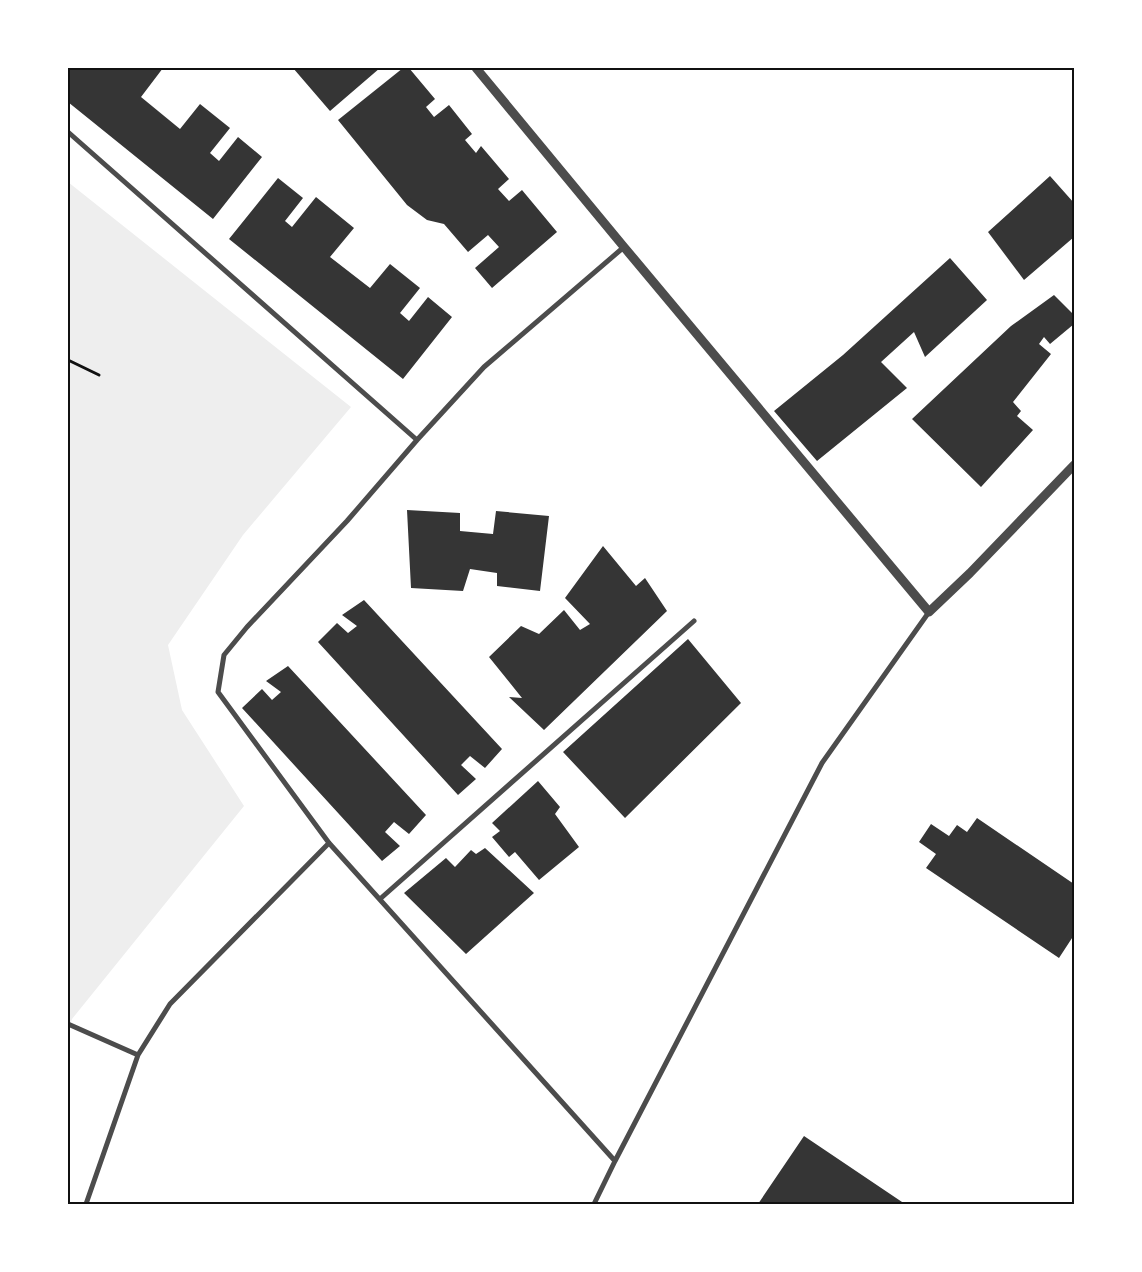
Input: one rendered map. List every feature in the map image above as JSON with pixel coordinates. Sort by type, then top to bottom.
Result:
[{"type":"street","points":[[476,68],[929,612]]},
{"type":"street","points":[[68,132],[417,440]]},
{"type":"street","points":[[615,1161],[329,843],[218,692],[224,655],[248,626],[347,521],[484,366],[624,247]]},
{"type":"street","points":[[594,1204],[822,764],[929,612],[970,573],[1074,465]]},
{"type":"street","points":[[380,899],[694,621]]},
{"type":"street","points":[[86,1204],[138,1055],[170,1004],[329,843]]},
{"type":"street","points":[[68,1024],[138,1055]]},
{"type":"path","points":[[68,360],[100,375]]},
{"type":"shaded area","points":[[68,182],[351,407],[243,535],[168,645],[182,710],[244,806],[72,1019],[68,1031]]},
{"type":"building","points":[[68,68],[163,68],[141,97],[180,129],[200,104],[230,128],[210,153],[219,161],[238,137],[262,157],[213,219],[68,102]]},
{"type":"building","points":[[293,68],[380,68],[330,111]]},
{"type":"building","points":[[403,68],[409,68],[435,99],[426,107],[434,117],[449,105],[472,134],[465,140],[476,153],[481,146],[509,179],[498,189],[509,201],[522,190],[557,232],[492,288],[475,268],[499,247],[488,235],[468,252],[444,224],[427,220],[407,205],[338,120]]},
{"type":"building","points":[[1050,176],[1074,203],[1074,237],[1024,280],[988,232]]},
{"type":"building","points":[[278,178],[303,198],[285,221],[292,227],[316,197],[354,228],[330,257],[370,288],[390,264],[420,288],[400,313],[409,321],[428,297],[452,317],[403,379],[229,239]]},
{"type":"building","points":[[950,258],[987,300],[925,357],[914,332],[881,362],[907,388],[817,461],[774,411],[843,355]]},
{"type":"building","points":[[1054,295],[1074,315],[1074,324],[1050,344],[1044,337],[1039,344],[1051,354],[1013,402],[1021,411],[1017,416],[1033,430],[981,487],[912,419],[1011,326]]},
{"type":"building","points":[[407,510],[460,513],[460,531],[493,534],[496,511],[549,516],[540,591],[497,586],[497,573],[470,569],[463,591],[411,588]]},
{"type":"building","points":[[603,546],[636,586],[645,578],[667,611],[544,730],[509,697],[522,698],[489,657],[521,626],[539,634],[564,610],[580,630],[590,624],[565,598]]},
{"type":"building","points":[[364,600],[502,749],[485,768],[470,756],[461,765],[476,779],[458,795],[318,642],[337,623],[348,633],[357,626],[342,615]]},
{"type":"building","points":[[688,639],[741,703],[625,818],[563,752]]},
{"type":"building","points":[[288,666],[426,815],[409,834],[394,822],[385,832],[400,846],[382,861],[242,708],[262,689],[272,700],[281,692],[266,681]]},
{"type":"building","points":[[538,781],[560,807],[555,814],[579,847],[539,880],[515,852],[509,857],[492,837],[500,831],[492,823]]},
{"type":"building","points":[[977,818],[1074,884],[1074,935],[1059,958],[926,868],[936,854],[919,842],[931,824],[949,836],[957,825],[967,832]]},
{"type":"building","points":[[485,848],[534,893],[466,954],[404,893],[446,858],[455,867],[471,850],[476,854]]},
{"type":"building","points":[[804,1136],[905,1204],[758,1204]]}]
